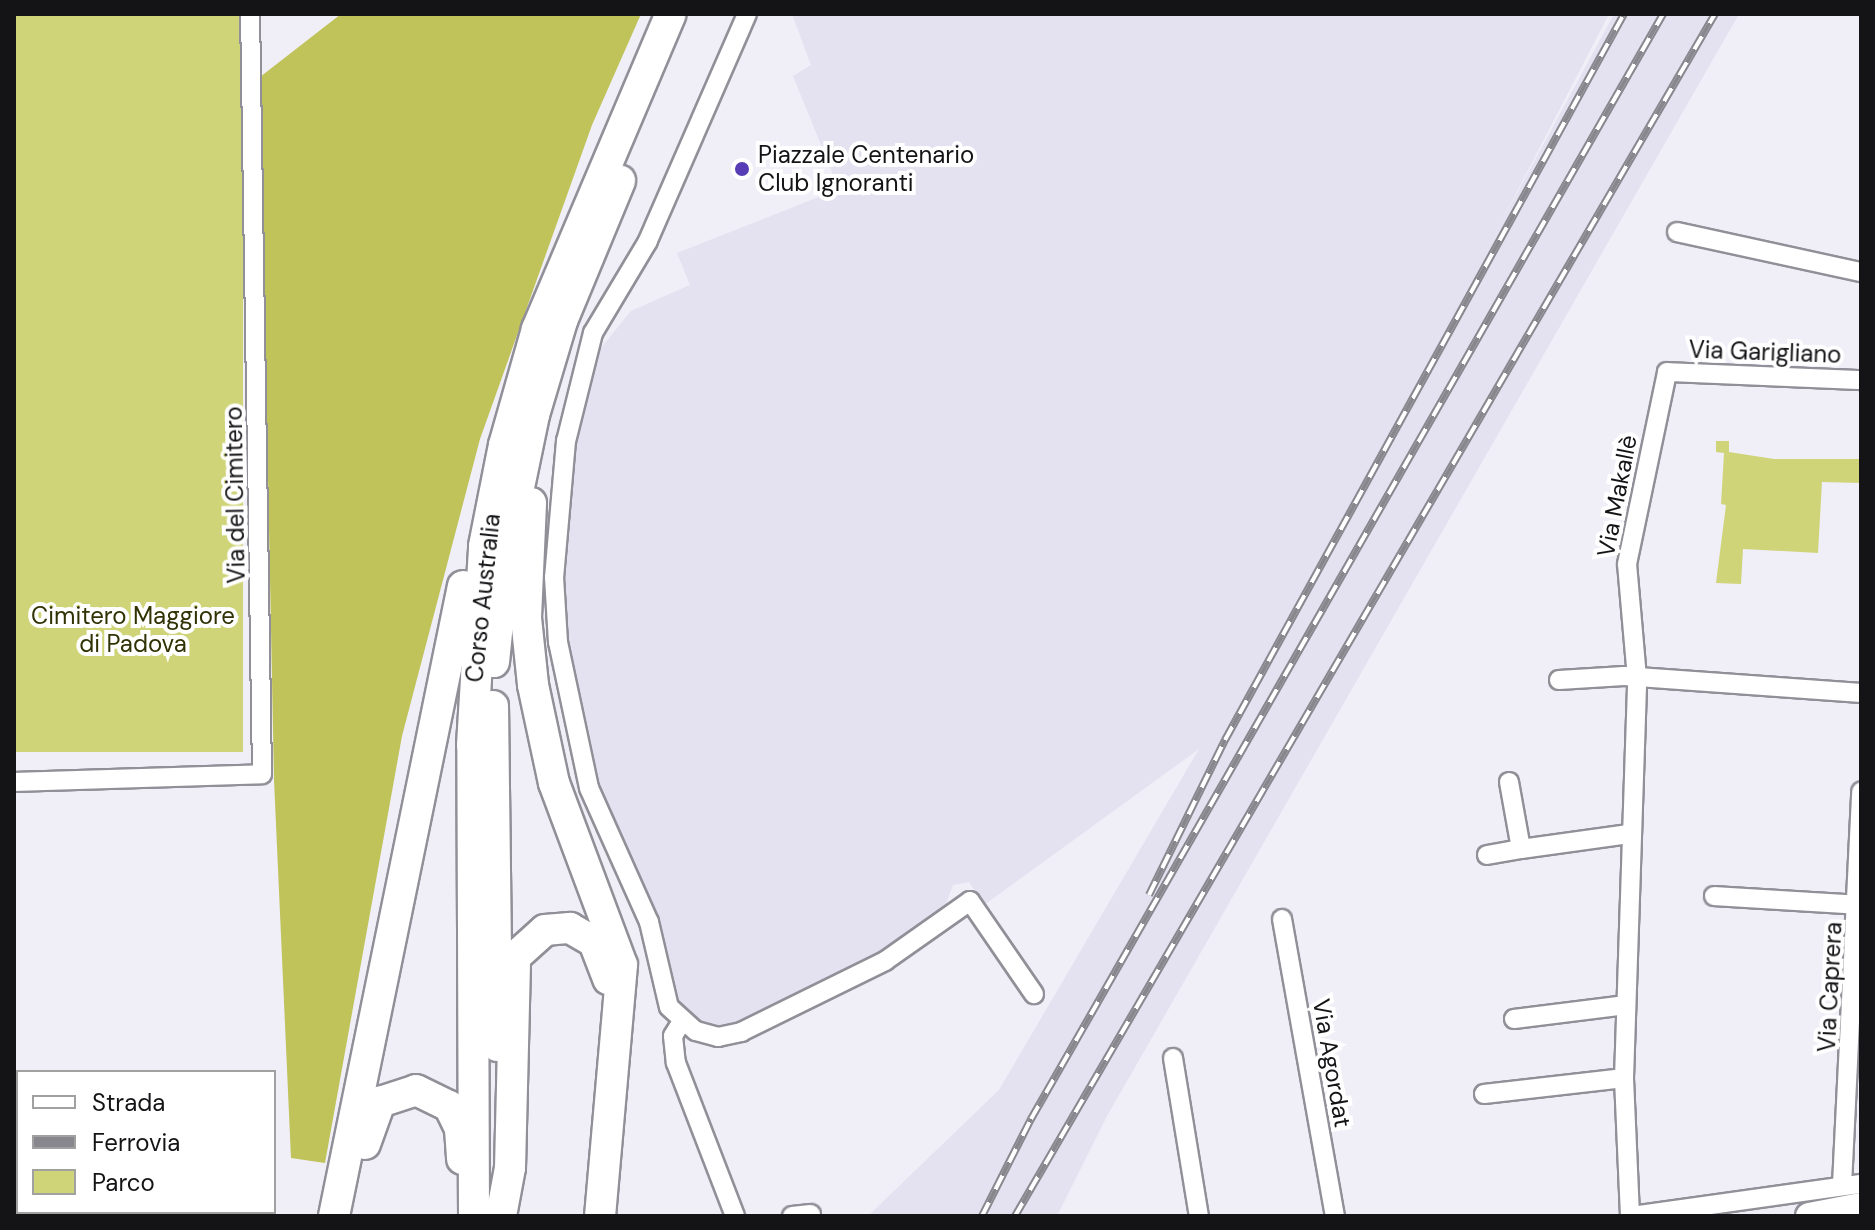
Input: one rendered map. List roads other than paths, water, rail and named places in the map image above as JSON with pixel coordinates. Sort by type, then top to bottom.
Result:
[{"type":"highway","name":"Corso Australia","points":[[474,1216],[478,602],[504,445],[671,14]]},
{"type":"highway","name":"Corso Australia","points":[[492,1216],[492,685],[505,555],[541,352],[691,14]]},
{"type":"highway","points":[[334,1216],[473,536],[507,403],[541,352]]},
{"type":"highway","points":[[541,352],[526,618],[554,783],[622,965],[600,1216]]},
{"type":"highway","points":[[501,1216],[510,1168],[515,957],[534,936],[556,928],[594,942],[609,985],[585,1216]]},
{"type":"highway","points":[[350,1216],[370,1121],[380,1102],[416,1090],[449,1106],[460,1129],[460,1216]]},
{"type":"main road","points":[[1820,1215],[1861,1206]]},
{"type":"street","name":"Via del Cimitero","points":[[14,782],[262,774],[250,14]]},
{"type":"street","points":[[747,14],[648,241],[593,333],[557,499],[558,642],[589,788],[649,922],[669,1007],[681,1023],[718,1037],[741,1032],[885,961],[970,901],[1034,994]]},
{"type":"street","points":[[1677,232],[1861,272]]},
{"type":"street","name":"Via Garigliano","points":[[1667,372],[1861,380]]},
{"type":"street","name":"Via Makallè","points":[[1631,1216],[1624,1078],[1629,834],[1637,678],[1627,564],[1667,372]]},
{"type":"street","points":[[1559,680],[1637,678],[1861,693]]},
{"type":"street","points":[[1509,782],[1521,849]]},
{"type":"street","name":"Via Caprera","points":[[1852,1184],[1861,791]]},
{"type":"street","points":[[1487,855],[1629,834]]},
{"type":"street","points":[[1714,896],[1859,905]]},
{"type":"street","name":"Via Agordat","points":[[1282,919],[1335,1216]]},
{"type":"street","points":[[1514,1019],[1626,1005]]},
{"type":"street","points":[[681,1023],[673,1036],[676,1063],[735,1216]]},
{"type":"street","points":[[1173,1058],[1199,1216]]},
{"type":"street","points":[[1484,1094],[1624,1078]]},
{"type":"street","points":[[1631,1216],[1852,1184]]},
{"type":"railway","points":[[1149,895],[1225,740],[1624,14]]},
{"type":"railway","points":[[982,1216],[1031,1119],[1663,14]]},
{"type":"railway","points":[[1015,1216],[1715,14]]},
{"type":"place","name":"Piazzale Centenario Club Ignoranti","points":[[742,169]]},
{"type":"park label","name":"Cimitero Maggiore di Padova","points":[[133,630]]}]
